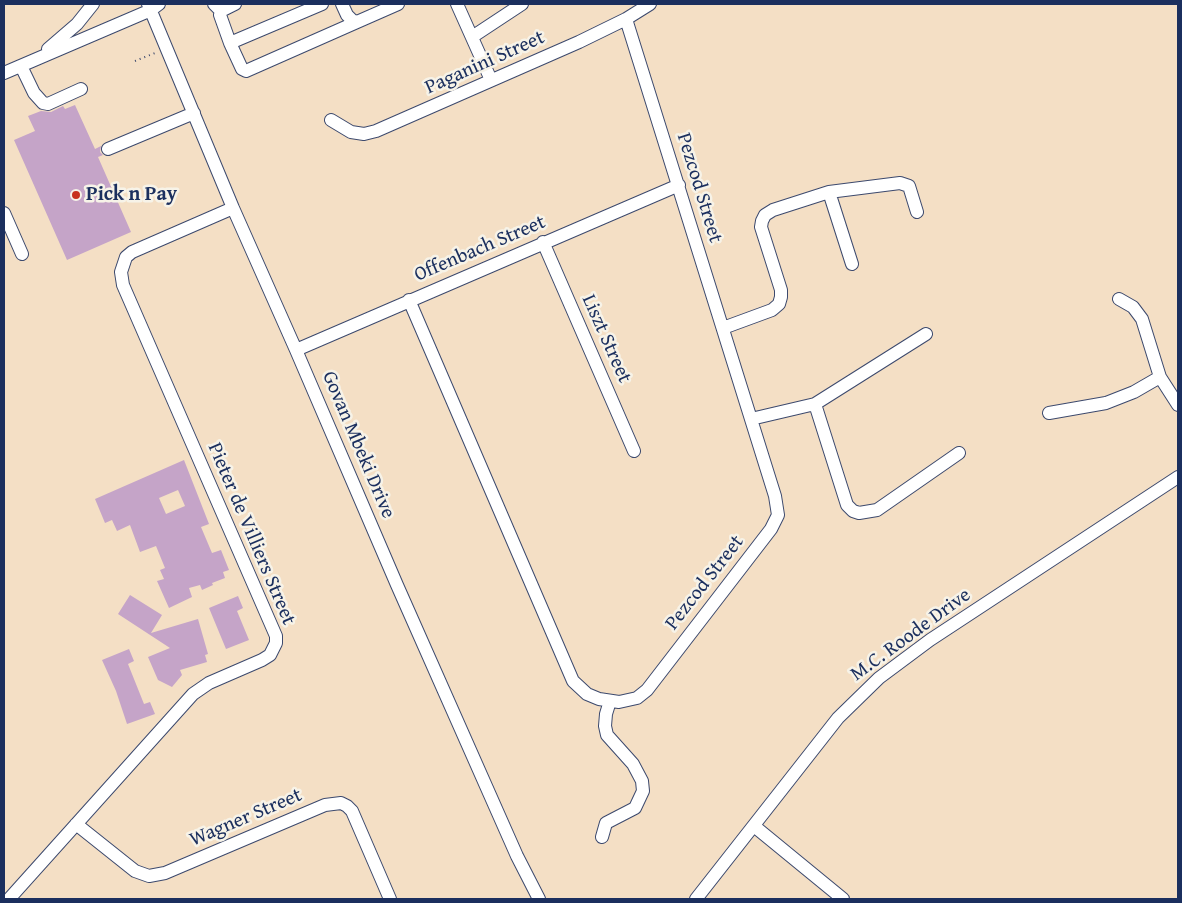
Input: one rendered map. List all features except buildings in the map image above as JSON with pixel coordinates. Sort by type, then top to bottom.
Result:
[{"type":"street","points":[[34,60],[77,24],[93,4]]},
{"type":"street","points":[[235,4],[218,7],[230,43],[242,69],[246,71],[398,4]]},
{"type":"street","points":[[230,43],[322,4]]},
{"type":"street","points":[[342,4],[352,20],[357,22]]},
{"type":"street","points":[[457,4],[491,80]]},
{"type":"street","points":[[472,37],[522,4]]},
{"type":"street","name":"Paganini Street","points":[[331,120],[351,132],[364,134],[376,132],[579,42],[647,5]]},
{"type":"street","points":[[4,73],[153,6]]},
{"type":"street","name":"Govan Mbeki Drive","points":[[153,6],[166,48],[232,208],[296,350],[464,738],[517,856],[539,899]]},
{"type":"street","name":"Pezcod Street","points":[[409,300],[573,681],[587,694],[610,701],[628,701],[637,698],[647,690],[776,521],[778,515],[775,496],[626,18]]},
{"type":"street","points":[[21,66],[34,93],[43,103],[48,104],[82,89]]},
{"type":"street","points":[[108,149],[194,114]]},
{"type":"street","points":[[723,328],[772,310],[779,304],[781,290],[761,227],[766,215],[786,205],[830,192],[900,183],[909,186],[917,212]]},
{"type":"street","name":"Offenbach Street","points":[[296,350],[679,185]]},
{"type":"street","points":[[830,192],[852,264]]},
{"type":"street","name":"Pieter de Villiers Street","points":[[10,899],[193,694],[209,683],[262,660],[270,655],[276,643],[276,636],[272,626],[123,285],[121,272],[126,258],[132,252],[232,208]]},
{"type":"street","points":[[4,213],[22,254]]},
{"type":"street","name":"Liszt Street","points":[[543,242],[634,451]]},
{"type":"street","points":[[1119,299],[1133,307],[1142,319],[1160,377],[1178,405]]},
{"type":"street","points":[[750,419],[815,404],[926,334]]},
{"type":"street","points":[[1049,413],[1114,400],[1134,392],[1160,377]]},
{"type":"street","points":[[815,404],[847,505],[853,511],[859,513],[868,512],[883,506],[959,453]]},
{"type":"street","name":"M.C. Roode Drive","points":[[696,899],[838,718],[879,678],[930,640],[1178,477]]},
{"type":"street","points":[[602,837],[606,823],[635,808],[642,792],[642,781],[633,764],[607,735],[605,726],[606,714],[610,701]]},
{"type":"street","name":"Wagner Street","points":[[76,824],[135,871],[149,876],[158,875],[182,866],[325,805],[341,803],[352,811],[390,899]]},
{"type":"street","points":[[754,826],[843,899]]},
{"type":"path","points":[[135,61],[166,48]]},
{"type":"place","name":"Pick n Pay","points":[[76,195]]}]
